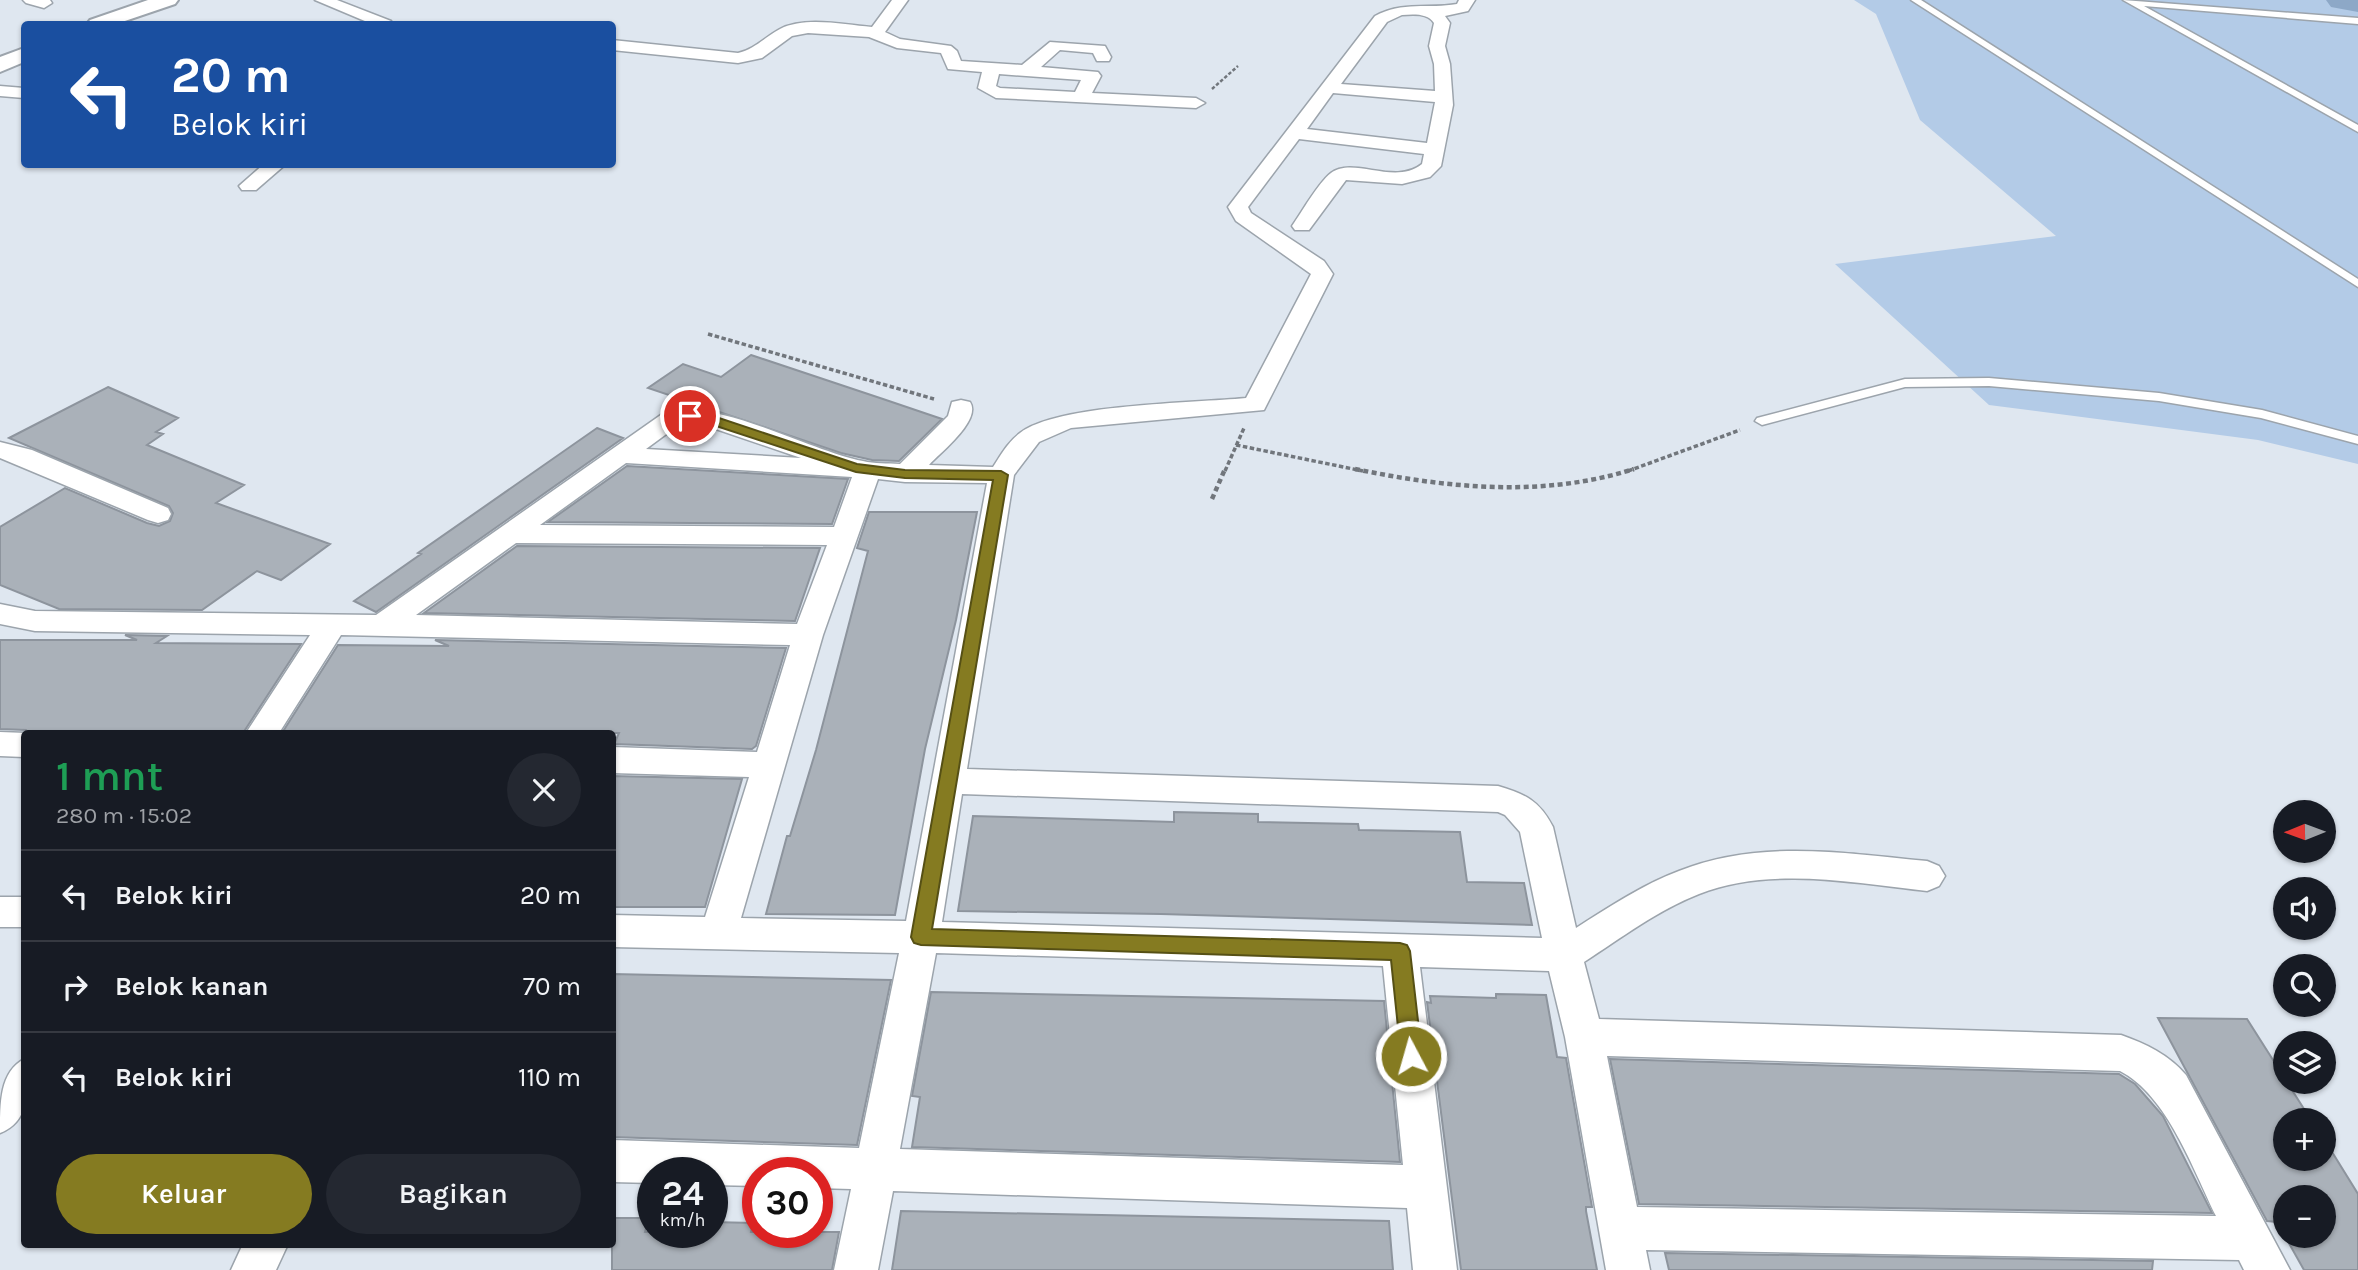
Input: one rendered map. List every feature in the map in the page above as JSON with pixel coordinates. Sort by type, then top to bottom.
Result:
[{"type":"main road","points":[[106,21],[168,0]]},
{"type":"main road","points":[[0,65],[21,55]]},
{"type":"street","points":[[323,0],[377,21]]},
{"type":"street","points":[[876,33],[900,0]]},
{"type":"street","points":[[856,1270],[921,937],[1001,475],[1018,449],[1030,437],[1066,421],[1255,405],[1322,276],[1316,266],[1243,217],[1238,209],[1241,202],[1381,19],[1392,12],[1406,9],[1434,13],[1463,8],[1467,0]]},
{"type":"street","points":[[1302,226],[1339,176],[1416,176],[1431,166],[1436,150],[1443,97],[1437,46],[1442,23],[1440,17],[1434,13]]},
{"type":"street","points":[[616,45],[738,58],[756,54],[794,29],[818,28],[876,33],[897,43],[946,49],[954,65],[1092,76],[1081,97]]},
{"type":"street","points":[[1027,70],[1054,45],[1100,49],[1103,57]]},
{"type":"street","points":[[992,66],[987,88],[992,92],[1196,103]]},
{"type":"street","points":[[1330,88],[1443,97]]},
{"type":"street","points":[[0,91],[21,93]]},
{"type":"street","points":[[1295,133],[1436,150]]},
{"type":"street","points":[[249,186],[272,168]]},
{"type":"street","points":[[905,474],[960,418],[961,407]]},
{"type":"street","points":[[382,625],[669,419],[695,416],[862,469]]},
{"type":"street","points":[[0,450],[23,456],[158,514]]},
{"type":"street","points":[[620,455],[862,469],[905,474],[1001,475]]},
{"type":"street","points":[[718,934],[808,635],[843,536],[862,469]]},
{"type":"street","points":[[508,534],[843,536]]},
{"type":"street","points":[[0,614],[35,621],[382,625],[808,635]]},
{"type":"street","points":[[264,730],[332,625]]},
{"type":"street","points":[[0,744],[21,745]]},
{"type":"street","points":[[616,760],[768,765]]},
{"type":"street","points":[[948,781],[1497,799],[1517,804],[1536,827],[1584,1037],[1628,1270]]},
{"type":"street","points":[[616,932],[921,937],[1564,955],[1693,880],[1743,867],[1806,865],[1927,876]]},
{"type":"street","points":[[0,912],[21,912]]},
{"type":"street","points":[[1400,951],[1435,1270]]},
{"type":"street","points":[[1584,1037],[2121,1053],[2149,1066],[2172,1088],[2259,1254],[1621,1228]]},
{"type":"street","points":[[0,1114],[21,1082]]},
{"type":"street","points":[[616,1161],[1426,1187]]},
{"type":"street","points":[[253,1270],[264,1248]]},
{"type":"lane","points":[[1914,0],[2358,284]]},
{"type":"lane","points":[[2130,1],[2358,21]]},
{"type":"lane","points":[[2130,1],[2358,129]]},
{"type":"lane","points":[[1762,421],[1905,383],[1989,382],[2159,397],[2249,411],[2358,440]]},
{"type":"path","points":[[1196,103],[1238,66]]},
{"type":"path","points":[[708,334],[961,407]]},
{"type":"path","points":[[1212,499],[1255,405]]},
{"type":"path","points":[[1236,445],[1471,488],[1518,490],[1587,482],[1638,468],[1762,421]]},
{"type":"shaded area","points":[[1854,0],[2358,0],[2358,464],[2258,440],[1989,405],[1835,264],[2056,236],[1920,120],[1876,14]]},
{"type":"building","points":[[751,355],[942,419],[899,461],[872,460],[841,453],[648,388],[683,364],[721,377]]},
{"type":"building","points":[[108,387],[178,418],[156,432],[163,434],[147,445],[244,485],[216,503],[330,544],[281,580],[257,571],[202,610],[59,609],[0,585],[0,527],[65,488],[147,523],[159,526],[170,521],[173,513],[169,506],[9,438]]},
{"type":"building","points":[[597,428],[623,438],[376,612],[354,601],[421,554],[418,553]]},
{"type":"building","points":[[627,466],[848,479],[832,524],[548,522]]},
{"type":"building","points":[[869,512],[977,512],[956,620],[925,749],[895,915],[766,914],[787,836],[790,836],[816,750],[868,551],[857,548]]},
{"type":"building","points":[[517,546],[820,548],[795,621],[424,613]]},
{"type":"building","points":[[125,635],[167,636],[156,643],[301,644],[245,730],[0,729],[0,640],[137,640]]},
{"type":"building","points":[[435,640],[786,648],[756,746],[752,749],[616,744],[619,733],[616,733],[616,730],[284,730],[338,645],[449,646]]},
{"type":"building","points":[[616,776],[742,779],[705,907],[616,907]]},
{"type":"building","points":[[1174,812],[1258,814],[1258,822],[1358,824],[1359,830],[1460,832],[1467,882],[1524,883],[1532,925],[958,911],[973,816],[1174,822]]},
{"type":"building","points":[[616,974],[891,980],[857,1145],[616,1137]]},
{"type":"building","points":[[931,992],[1384,1001],[1400,1162],[912,1147],[920,1097],[912,1096]]},
{"type":"building","points":[[1496,994],[1546,995],[1557,1057],[1566,1058],[1592,1207],[1586,1207],[1586,1211],[1597,1270],[1461,1270],[1427,1002],[1431,1003],[1430,996],[1496,998]]},
{"type":"building","points":[[2158,1018],[2247,1019],[2273,1060],[2273,1094],[2295,1094],[2303,1108],[2273,1108],[2273,1171],[2336,1171],[2336,1158],[2358,1194],[2358,1270],[2304,1270],[2292,1248],[2336,1248],[2336,1185],[2273,1185],[2273,1222],[2267,1221]]},
{"type":"building","points":[[1610,1059],[2119,1074],[2135,1084],[2163,1116],[2212,1213],[1639,1204]]},
{"type":"building","points":[[901,1211],[1389,1221],[1393,1270],[892,1270]]},
{"type":"building","points":[[616,1218],[637,1218],[637,1248],[728,1248],[728,1222],[742,1223],[742,1248],[833,1248],[833,1232],[839,1232],[832,1270],[612,1270],[612,1248],[616,1248]]},
{"type":"building","points":[[1665,1253],[2153,1261],[2152,1270],[1669,1270]]},
{"type":"waterway","points":[[2343,0],[2358,2]]},
{"type":"route","points":[[690,416],[703,417],[856,468],[905,474],[1001,475],[921,937],[1400,951],[1411,1056]]}]
